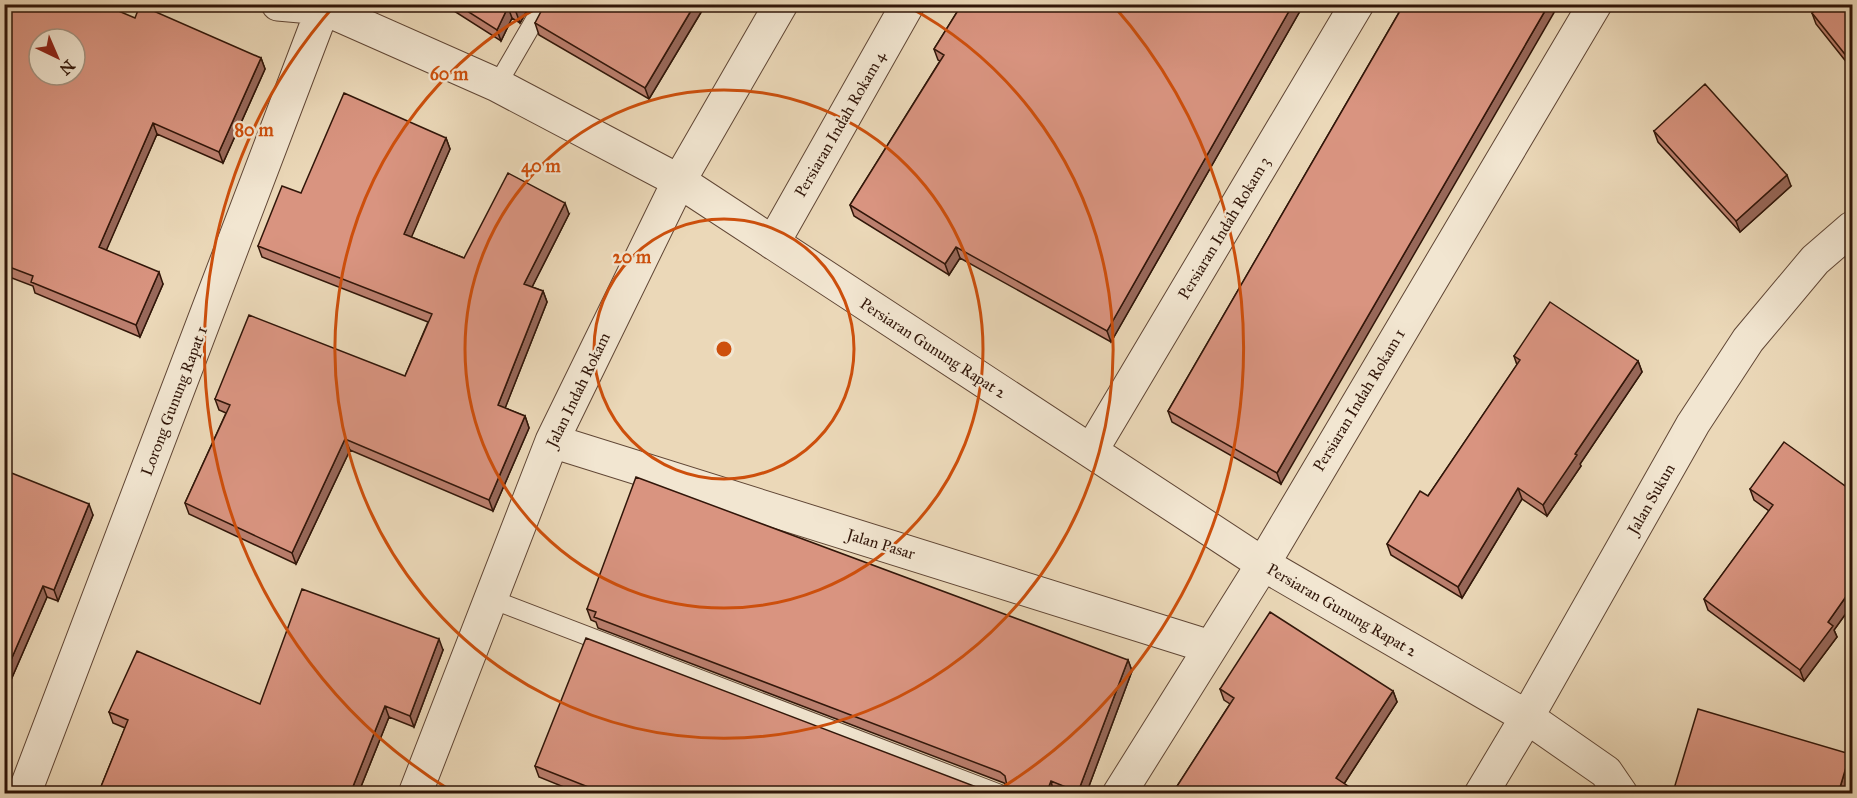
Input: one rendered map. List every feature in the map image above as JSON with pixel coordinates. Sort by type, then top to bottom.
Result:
[{"type":"street","name":"Persiaran Gunung Rapat 2","points":[[278,4],[322,6],[497,85],[679,181],[1263,564],[1527,717],[1606,772],[1621,794]]},
{"type":"street","name":"Jalan Indah Rokam","points":[[419,792],[552,441],[679,181],[781,4]]},
{"type":"street","name":"Persiaran Indah Rokam 4","points":[[773,243],[908,4]]},
{"type":"street","name":"Persiaran Indah Rokam 3","points":[[1091,451],[1358,4]]},
{"type":"street","name":"Persiaran Indah Rokam 1","points":[[1119,794],[1263,564],[1595,4]]},
{"type":"street","name":"Lorong Gunung Rapat 1","points":[[24,794],[322,6]]},
{"type":"street","name":"Jalan Sukun","points":[[1481,794],[1693,424],[1748,340],[1815,260],[1852,228]]},
{"type":"street","name":"Jalan Pasar","points":[[552,441],[1210,647]]},
{"type":"lane","points":[[497,85],[544,4]]},
{"type":"lane","points":[[491,599],[1000,794]]},
{"type":"building","points":[[4,4],[102,4],[135,18],[140,5],[261,58],[219,152],[153,123],[99,247],[159,272],[136,325],[31,282],[33,276],[4,265]]},
{"type":"building","points":[[456,4],[520,4],[516,12],[508,7],[497,30]]},
{"type":"building","points":[[545,4],[695,4],[645,88],[535,23]]},
{"type":"building","points":[[962,4],[1293,4],[1107,331],[956,247],[945,264],[850,205],[944,55],[934,49]]},
{"type":"building","points":[[1404,4],[1549,4],[1277,473],[1168,411]]},
{"type":"building","points":[[1823,4],[1852,4],[1852,63],[1812,13]]},
{"type":"building","points":[[1705,84],[1787,175],[1736,221],[1654,131]]},
{"type":"building","points":[[344,93],[446,138],[404,234],[464,258],[508,173],[565,203],[524,284],[543,291],[498,405],[525,416],[489,500],[345,439],[292,553],[185,503],[230,405],[215,399],[249,315],[405,376],[432,314],[258,246],[282,186],[301,193]]},
{"type":"building","points":[[1550,302],[1638,361],[1543,505],[1518,488],[1458,587],[1387,544],[1420,491],[1428,496],[1520,360],[1514,356]]},
{"type":"building","points":[[1784,442],[1852,491],[1852,588],[1828,622],[1833,626],[1800,670],[1704,599],[1773,505],[1750,489]]},
{"type":"building","points":[[4,470],[89,504],[54,590],[43,586],[4,676]]},
{"type":"building","points":[[636,477],[1128,660],[1078,792],[1051,781],[1046,794],[606,794],[535,766],[586,638],[992,793],[1003,792],[1007,786],[1005,776],[1000,772],[594,617],[596,612],[587,609]]},
{"type":"building","points":[[302,589],[439,639],[410,716],[385,706],[350,794],[98,794],[128,720],[109,712],[137,651],[260,704]]},
{"type":"building","points":[[1270,612],[1393,691],[1336,778],[1360,794],[1172,794],[1234,698],[1220,689]]},
{"type":"building","points":[[1698,709],[1850,754],[1838,794],[1677,794],[1673,792]]}]
